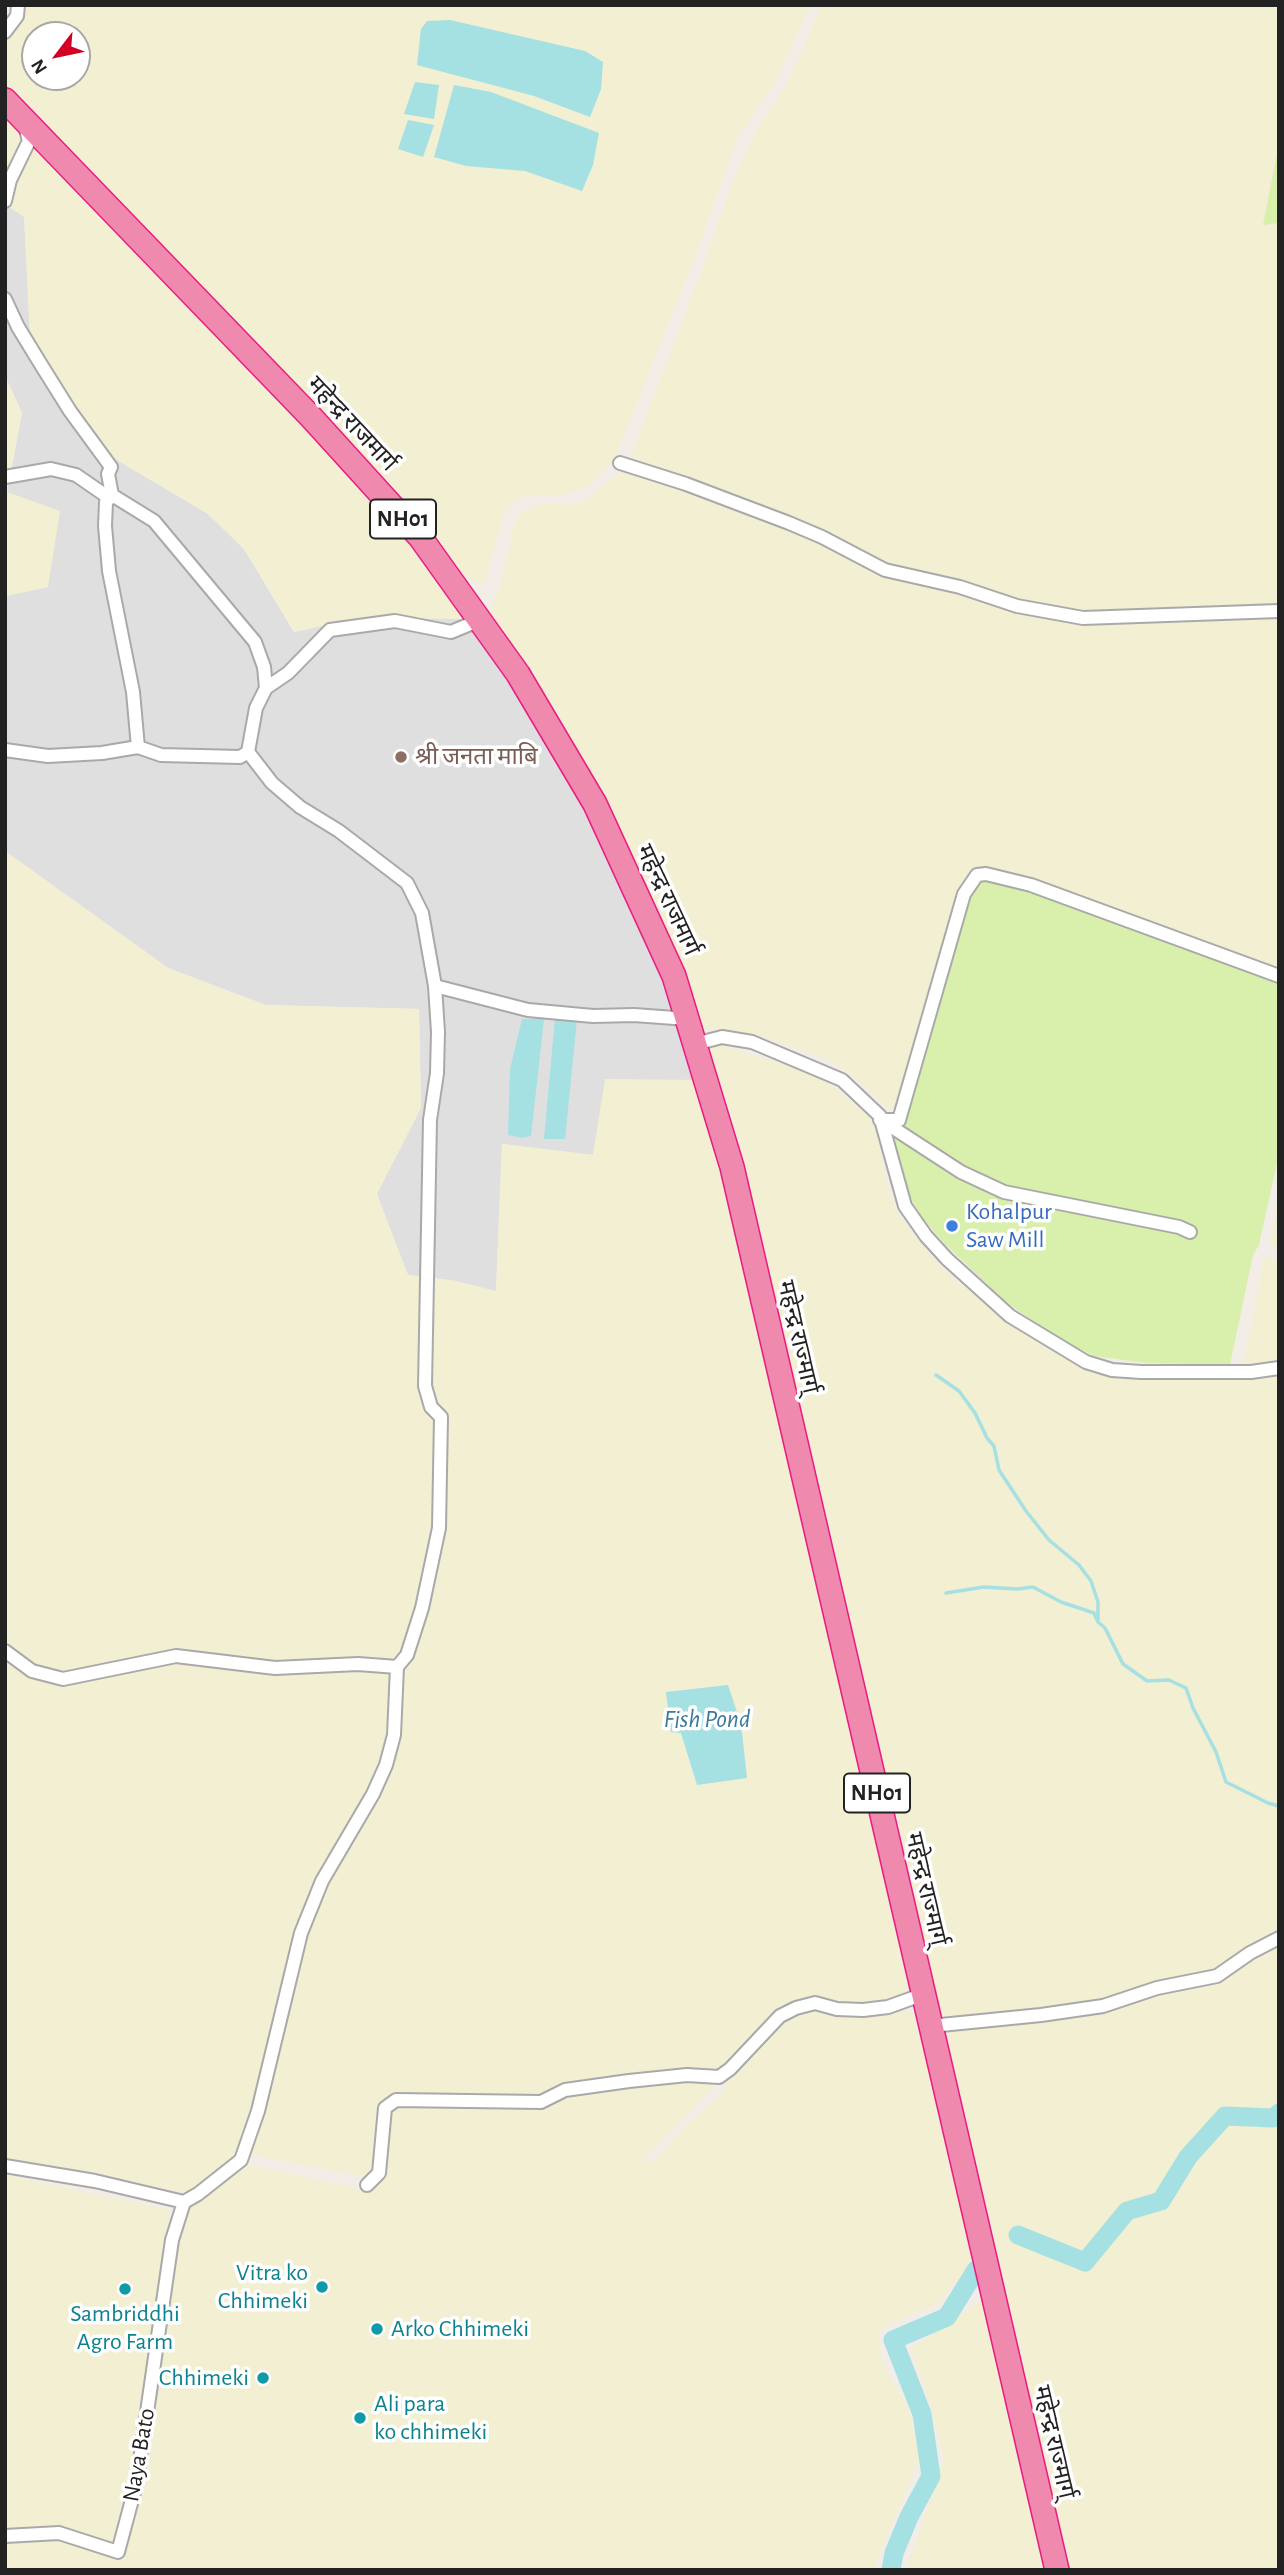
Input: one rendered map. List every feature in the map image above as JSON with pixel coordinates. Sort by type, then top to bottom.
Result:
[{"type":"highway","name":"महेन्द्र राजमार्ग","points":[[5,100],[311,417],[411,527],[518,674],[595,804],[674,976],[688,1019]]},
{"type":"highway","name":"महेन्द्र राज्मार्ग्","points":[[688,1019],[732,1167],[1057,2570]]},
{"type":"street","points":[[5,32],[18,16],[18,5]]},
{"type":"street","points":[[5,201],[10,180],[29,141],[24,118]]},
{"type":"street","points":[[5,299],[18,327],[70,411],[111,467],[108,474],[112,495]]},
{"type":"street","points":[[620,463],[686,484],[789,523],[885,570],[960,587],[1017,606],[1083,618],[1279,611]]},
{"type":"street","points":[[5,477],[51,469],[76,475],[105,495],[112,495],[154,521],[255,642],[264,667],[267,688]]},
{"type":"street","points":[[112,495],[106,502],[105,526],[109,571],[133,692],[138,747]]},
{"type":"street","points":[[5,750],[48,756],[102,754],[138,747],[161,755],[240,757],[248,752],[256,708],[267,688],[288,673],[330,630],[395,621],[451,632],[480,620]]},
{"type":"street","points":[[5,2166],[95,2181],[184,2202],[241,2160],[258,2112],[300,1933],[322,1881],[373,1794],[386,1765],[394,1735],[397,1667],[407,1655],[422,1608],[439,1528],[441,1417],[431,1407],[425,1386],[430,1120],[438,1046],[435,986],[422,913],[407,883],[339,831],[300,807],[272,783],[248,752]]},
{"type":"street","points":[[880,1120],[899,1120],[964,894],[977,875],[986,874],[1031,885],[1279,976]]},
{"type":"street","points":[[435,986],[528,1010],[593,1016],[634,1015],[688,1019]]},
{"type":"street","points":[[695,1044],[722,1037],[752,1042],[842,1080],[880,1116],[905,1206],[926,1236],[947,1259],[1010,1316],[1053,1344],[1086,1362],[1112,1370],[1221,1373],[1279,1368]]},
{"type":"street","points":[[880,1120],[961,1172],[1004,1192],[1179,1227],[1190,1232]]},
{"type":"street","points":[[5,1651],[32,1671],[62,1679],[176,1656],[275,1668],[358,1664],[397,1667]]},
{"type":"street","points":[[931,2026],[1103,2006],[1157,1988],[1217,1976],[1250,1953],[1279,1938]]},
{"type":"street","points":[[368,2185],[379,2173],[385,2108],[396,2100],[541,2102],[565,2090],[629,2081],[687,2075],[719,2077],[730,2069],[780,2016],[796,2008],[815,2003],[863,2010],[888,2007],[924,1994]]},
{"type":"street","name":"Naya Bato","points":[[5,2536],[59,2533],[118,2552],[137,2481],[172,2241],[184,2202]]},
{"type":"shaded area","points":[[22,5],[810,5],[776,81],[737,139],[692,264],[614,461],[586,488],[562,495],[530,495],[515,500],[504,512],[484,586],[463,575],[319,413],[5,87],[5,40],[19,22]]},
{"type":"shaded area","points":[[822,5],[1279,5],[1279,143],[1263,225],[1279,223],[1279,607],[1070,611],[1012,600],[886,565],[629,461],[736,172],[755,133],[789,80]]},
{"type":"shaded area","points":[[5,111],[142,259],[298,419],[428,564],[465,619],[361,618],[294,632],[244,549],[208,514],[113,458],[79,413],[30,339],[24,217],[5,204]]},
{"type":"shaded area","points":[[5,204],[24,217],[31,339],[174,493],[208,514],[244,549],[294,632],[364,617],[465,619],[506,675],[606,847],[677,1007],[700,1080],[593,1155],[502,1144],[496,1292],[456,1281],[408,1275],[376,1194],[421,1108],[419,1009],[266,1005],[168,968],[5,851],[5,596],[48,587],[7,492],[22,413],[5,376]]},
{"type":"shaded area","points":[[5,376],[22,413],[7,492],[60,511],[48,587],[5,596]]},
{"type":"shaded area","points":[[623,471],[644,474],[959,592],[1047,618],[1084,624],[1279,616],[1279,971],[976,870],[968,874],[957,899],[896,1111],[887,1107],[835,1064],[813,1054],[763,1037],[727,1030],[707,1030],[699,1026],[490,622],[490,612],[500,586],[514,526],[521,513],[535,506],[552,503],[570,505],[584,501]]},
{"type":"shaded area","points":[[5,851],[168,968],[265,1005],[419,1009],[421,1108],[377,1194],[408,1275],[424,1277],[422,1394],[435,1421],[434,1527],[409,1633],[397,1660],[388,1745],[376,1779],[325,1864],[240,2150],[228,2165],[192,2192],[5,2160]]},
{"type":"shaded area","points":[[715,1043],[800,1069],[828,1083],[867,1115],[877,1130],[886,1181],[897,1212],[925,1249],[957,1282],[1050,1351],[1090,1371],[1114,1377],[1244,1379],[1279,1373],[1279,1933],[1236,1960],[1206,1975],[1152,1983],[1100,2002],[941,2020],[893,1800],[874,1733],[706,1052]]},
{"type":"shaded area","points":[[605,1079],[700,1080],[913,1991],[870,2004],[844,2004],[819,1998],[793,2005],[726,2067],[653,2073],[538,2097],[394,2097],[375,2168],[372,2175],[365,2177],[254,2155],[249,2152],[308,1926],[399,1723],[401,1680],[411,1657],[442,1529],[435,1405],[429,1382],[432,1278],[496,1291],[502,1144],[593,1155]]},
{"type":"shaded area","points":[[1279,1201],[1279,1247],[1269,1245]]},
{"type":"shaded area","points":[[1264,1258],[1279,1261],[1279,1359],[1243,1366]]},
{"type":"shaded area","points":[[1279,1942],[1279,2570],[1066,2570],[945,2030],[1118,2007],[1248,1959]]},
{"type":"shaded area","points":[[814,2008],[860,2014],[914,2012],[973,2260],[939,2303],[887,2325],[879,2332],[881,2361],[907,2406],[920,2458],[873,2570],[5,2570],[5,2175],[170,2210],[140,2464],[146,2466],[179,2234],[192,2204],[238,2169],[253,2166],[360,2189],[371,2189],[381,2179],[388,2114],[394,2105],[494,2106],[635,2083],[719,2081],[642,2161],[652,2163],[685,2127],[722,2094],[730,2074],[774,2026],[790,2016]]},
{"type":"shaded area","points":[[982,2299],[1047,2570],[906,2570],[944,2460],[932,2409],[911,2348]]},
{"type":"green space","points":[[1279,143],[1279,223],[1263,225]]},
{"type":"green space","points":[[985,881],[1057,899],[1279,981],[1279,1154],[1259,1245],[1253,1255],[1230,1365],[1146,1363],[1094,1356],[1057,1338],[1005,1301],[946,1245],[922,1218],[909,1195],[895,1140],[904,1120],[966,899],[976,883]]},
{"type":"water","points":[[450,20],[585,51],[603,62],[601,89],[590,117],[534,96],[417,65],[421,29],[427,21]]},
{"type":"water","points":[[415,82],[439,85],[434,119],[404,114]]},
{"type":"water","points":[[454,85],[491,92],[599,133],[593,165],[582,191],[525,171],[466,166],[434,157]]},
{"type":"water","points":[[408,120],[434,125],[423,157],[398,149]]},
{"type":"water","points":[[555,1018],[577,1019],[565,1139],[544,1139]]},
{"type":"water","points":[[522,1019],[544,1019],[531,1136],[522,1138],[508,1135],[510,1069]]},
{"type":"water","name":"Fish Pond","points":[[728,1685],[741,1724],[747,1778],[697,1785],[681,1733],[671,1732],[666,1692]]},
{"type":"waterway","points":[[936,1375],[959,1391],[975,1413],[994,1446],[999,1470],[1026,1511],[1049,1540],[1079,1565],[1091,1581],[1098,1602],[1098,1620]]},
{"type":"waterway","points":[[946,1593],[984,1587],[1033,1587],[1061,1602],[1094,1613],[1105,1628],[1123,1664],[1147,1681],[1169,1680],[1186,1688],[1193,1708],[1216,1752],[1226,1782],[1279,1806]]},
{"type":"waterway","points":[[1018,2235],[1085,2262],[1127,2211],[1161,2201],[1188,2157],[1225,2116],[1273,2118],[1279,2113]]},
{"type":"waterway","points":[[891,2570],[894,2553],[909,2517],[931,2476],[922,2414],[893,2340],[947,2317],[976,2270]]},
{"type":"place","name":"श्री जनता माबि","points":[[401,757]]},
{"type":"place","name":"Kohalpur Saw Mill","points":[[952,1226]]},
{"type":"place","name":"Vitra ko Chhimeki","points":[[322,2287]]},
{"type":"place","name":"Sambriddhi Agro Farm","points":[[125,2289]]},
{"type":"place","name":"Arko Chhimeki","points":[[377,2329]]},
{"type":"place","name":"Chhimeki","points":[[263,2378]]},
{"type":"place","name":"Ali para ko chhimeki","points":[[360,2418]]}]
